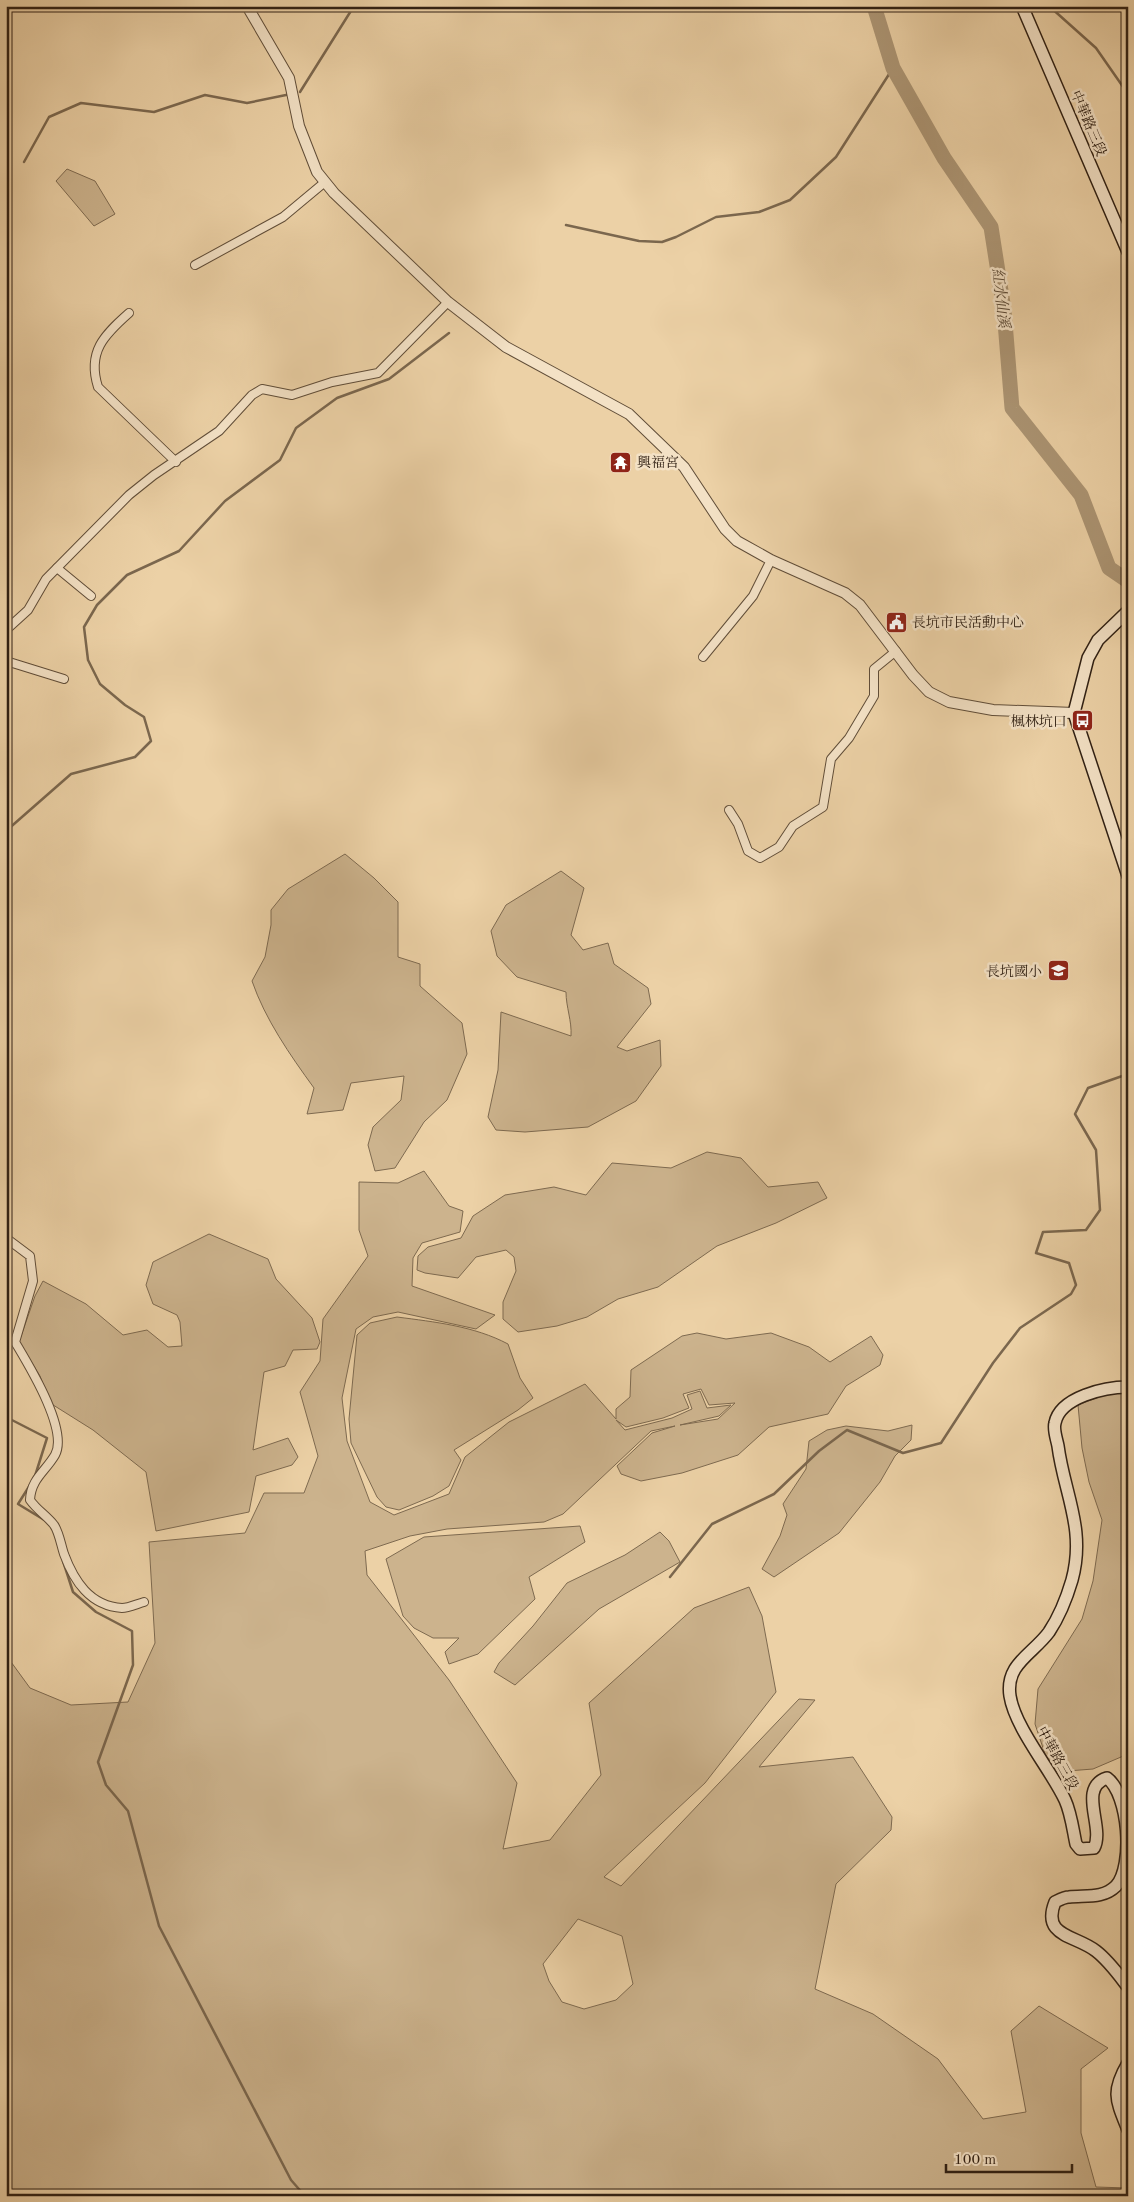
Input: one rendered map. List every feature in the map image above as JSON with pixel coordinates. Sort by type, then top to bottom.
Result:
[{"type":"main road","name":"中華路三段","points":[[1022,6],[1128,252]]},
{"type":"main road","points":[[1125,614],[1098,640],[1088,658],[1074,713],[1128,876]]},
{"type":"main road","name":"中華路三段","points":[[1128,1387],[1088,1393],[1064,1407],[1055,1424],[1059,1456],[1074,1512],[1077,1545],[1072,1579],[1058,1615],[1048,1632],[1016,1668],[1009,1681],[1010,1698],[1022,1726],[1065,1801],[1076,1844],[1080,1849],[1094,1848],[1098,1841],[1092,1794],[1094,1786],[1098,1781],[1107,1778],[1113,1782],[1118,1791],[1127,1831],[1127,1854],[1122,1877],[1116,1886],[1103,1894],[1087,1897],[1068,1897],[1055,1902],[1050,1914],[1053,1925],[1058,1932],[1085,1943],[1097,1952],[1111,1965],[1128,1987]]},
{"type":"main road","points":[[1128,2063],[1118,2081],[1116,2099],[1128,2130]]},
{"type":"street","points":[[246,6],[289,78],[299,126],[317,172],[334,193],[448,302],[506,347],[629,414],[684,467],[725,528],[736,541],[772,560],[845,593],[860,605],[913,675],[929,692],[949,702],[993,710],[1074,713]]},
{"type":"street","points":[[195,265],[283,217],[325,182]]},
{"type":"street","points":[[6,630],[28,610],[46,579],[129,495],[219,431],[252,395],[262,389],[292,395],[332,382],[378,373],[448,302]]},
{"type":"street","points":[[128,313],[107,332],[98,350],[93,370],[98,387],[176,462]]},
{"type":"street","points":[[703,657],[753,596],[772,560]]},
{"type":"street","points":[[57,568],[91,596]]},
{"type":"street","points":[[729,810],[738,824],[748,851],[760,858],[779,848],[793,826],[823,807],[831,759],[849,738],[874,696],[874,669],[896,651]]},
{"type":"street","points":[[6,661],[64,679]]},
{"type":"street","points":[[6,1238],[30,1256],[33,1281],[15,1342],[38,1382],[57,1427],[56,1452],[30,1488],[30,1500],[37,1510],[55,1525],[74,1576],[90,1597],[105,1604],[123,1608],[144,1602]]},
{"type":"shaded area","points":[[67,169],[95,181],[115,214],[94,226],[56,181]]},
{"type":"shaded area","points":[[345,854],[374,878],[398,902],[398,957],[420,964],[420,986],[462,1023],[467,1054],[447,1100],[424,1122],[395,1168],[375,1171],[368,1145],[373,1127],[401,1100],[404,1076],[351,1083],[343,1110],[307,1114],[314,1088],[287,1050],[271,1023],[252,981],[265,957],[271,925],[271,910],[288,889]]},
{"type":"shaded area","points":[[561,871],[584,888],[571,935],[583,950],[608,943],[614,964],[648,988],[651,1004],[617,1047],[627,1051],[660,1040],[661,1066],[636,1101],[588,1127],[525,1132],[496,1130],[488,1117],[498,1070],[501,1012],[571,1036],[571,1030],[566,992],[517,977],[497,956],[491,931],[506,905]]},
{"type":"shaded area","points":[[707,1152],[741,1158],[768,1187],[818,1182],[827,1198],[776,1223],[717,1246],[658,1287],[618,1299],[587,1317],[557,1326],[518,1332],[503,1319],[503,1302],[516,1271],[514,1257],[506,1250],[476,1257],[458,1278],[417,1270],[418,1256],[428,1247],[461,1238],[473,1216],[505,1195],[554,1187],[586,1195],[612,1163],[671,1168]]},
{"type":"shaded area","points":[[424,1171],[449,1206],[463,1211],[460,1232],[422,1243],[413,1258],[412,1286],[495,1315],[476,1329],[398,1312],[373,1317],[356,1329],[342,1398],[347,1441],[370,1502],[394,1515],[449,1494],[465,1457],[509,1422],[585,1384],[616,1419],[616,1409],[630,1397],[631,1370],[682,1336],[697,1333],[726,1339],[771,1333],[809,1347],[830,1362],[871,1336],[883,1355],[880,1365],[846,1386],[828,1414],[769,1427],[738,1455],[682,1473],[641,1481],[621,1474],[617,1466],[652,1433],[675,1426],[651,1431],[563,1514],[544,1522],[447,1529],[410,1536],[365,1551],[367,1575],[449,1680],[517,1783],[503,1849],[550,1840],[601,1775],[589,1703],[694,1608],[749,1587],[762,1616],[776,1692],[705,1783],[604,1877],[621,1886],[799,1699],[815,1700],[759,1767],[853,1757],[892,1817],[891,1830],[836,1884],[815,1989],[873,2014],[938,2059],[983,2119],[1026,2112],[1011,2031],[1039,2006],[1108,2048],[1081,2069],[1081,2133],[1096,2187],[1128,2188],[1128,2196],[6,2196],[6,1655],[30,1688],[71,1705],[128,1702],[155,1643],[149,1542],[245,1533],[264,1493],[304,1493],[318,1456],[300,1392],[320,1361],[323,1319],[368,1256],[359,1230],[359,1182],[398,1183]],"holes":[[[701,1389],[709,1405],[735,1403],[718,1419],[680,1425],[719,1416],[731,1405],[707,1408],[700,1391],[687,1395],[692,1409],[672,1418],[625,1430],[616,1420],[626,1427],[663,1418],[689,1408],[683,1394]],[[578,1919],[622,1936],[633,1984],[616,2000],[584,2009],[562,2002],[549,1981],[543,1964]]]},
{"type":"shaded area","points":[[209,1234],[268,1259],[276,1279],[312,1318],[320,1342],[317,1349],[293,1350],[285,1366],[264,1372],[253,1450],[288,1438],[298,1457],[292,1465],[256,1476],[249,1512],[156,1531],[146,1472],[93,1430],[50,1403],[40,1376],[19,1342],[35,1296],[43,1281],[86,1304],[123,1335],[147,1330],[168,1347],[182,1346],[180,1322],[177,1315],[153,1304],[146,1285],[153,1262]]},
{"type":"shaded area","points":[[397,1317],[468,1329],[508,1344],[520,1378],[533,1398],[518,1410],[454,1450],[461,1460],[449,1486],[433,1496],[399,1510],[386,1507],[377,1497],[351,1443],[349,1419],[357,1335],[370,1323]]},
{"type":"shaded area","points":[[1114,1391],[1128,1392],[1128,1754],[1093,1769],[1055,1772],[1045,1754],[1035,1724],[1038,1689],[1082,1619],[1093,1581],[1102,1520],[1089,1482],[1082,1448],[1078,1405]]},
{"type":"shaded area","points":[[912,1425],[911,1440],[895,1456],[880,1482],[839,1533],[774,1577],[762,1569],[780,1536],[787,1515],[783,1504],[806,1469],[809,1441],[827,1430],[846,1426],[888,1431]]},
{"type":"shaded area","points":[[580,1526],[585,1542],[529,1577],[535,1599],[478,1654],[449,1664],[445,1652],[459,1638],[433,1638],[414,1628],[403,1616],[386,1559],[424,1537]]},
{"type":"shaded area","points":[[660,1532],[669,1541],[680,1562],[599,1609],[515,1685],[494,1672],[499,1663],[533,1626],[567,1583],[625,1555]]},
{"type":"waterway","points":[[300,92],[354,6]]},
{"type":"waterway","name":"紅水仙溪","points":[[874,6],[893,68],[944,158],[991,227],[1004,310],[1012,408],[1081,495],[1109,568],[1128,581]]},
{"type":"waterway","points":[[1049,6],[1096,48],[1128,94]]},
{"type":"waterway","points":[[566,225],[639,241],[662,242],[716,217],[759,212],[790,200],[836,157],[893,68]]},
{"type":"waterway","points":[[24,162],[49,117],[81,103],[154,112],[205,95],[247,103],[286,95]]},
{"type":"waterway","points":[[6,831],[71,774],[135,757],[151,741],[144,717],[125,705],[100,684],[88,660],[84,627],[97,605],[127,575],[179,551],[225,501],[280,460],[296,428],[337,398],[389,379],[449,333]]},
{"type":"waterway","points":[[670,1577],[712,1524],[774,1494],[819,1451],[847,1430],[903,1453],[941,1443],[993,1363],[1020,1328],[1071,1294],[1076,1285],[1069,1263],[1036,1253],[1043,1232],[1086,1230],[1100,1210],[1096,1150],[1075,1114],[1088,1088],[1128,1074]]},
{"type":"waterway","points":[[6,1417],[47,1438],[35,1476]]},
{"type":"waterway","points":[[30,1485],[18,1504],[46,1521]]},
{"type":"waterway","points":[[63,1561],[73,1592],[96,1612],[132,1631],[133,1665],[98,1762],[106,1785],[128,1811],[159,1926],[291,2180],[305,2196]]},
{"type":"place","name":"興福宮","points":[[621,462]]},
{"type":"place","name":"長坑市民活動中心","points":[[896,622]]},
{"type":"place","name":"楓林坑口","points":[[1083,721]]},
{"type":"place","name":"長坑國小","points":[[1058,971]]}]
